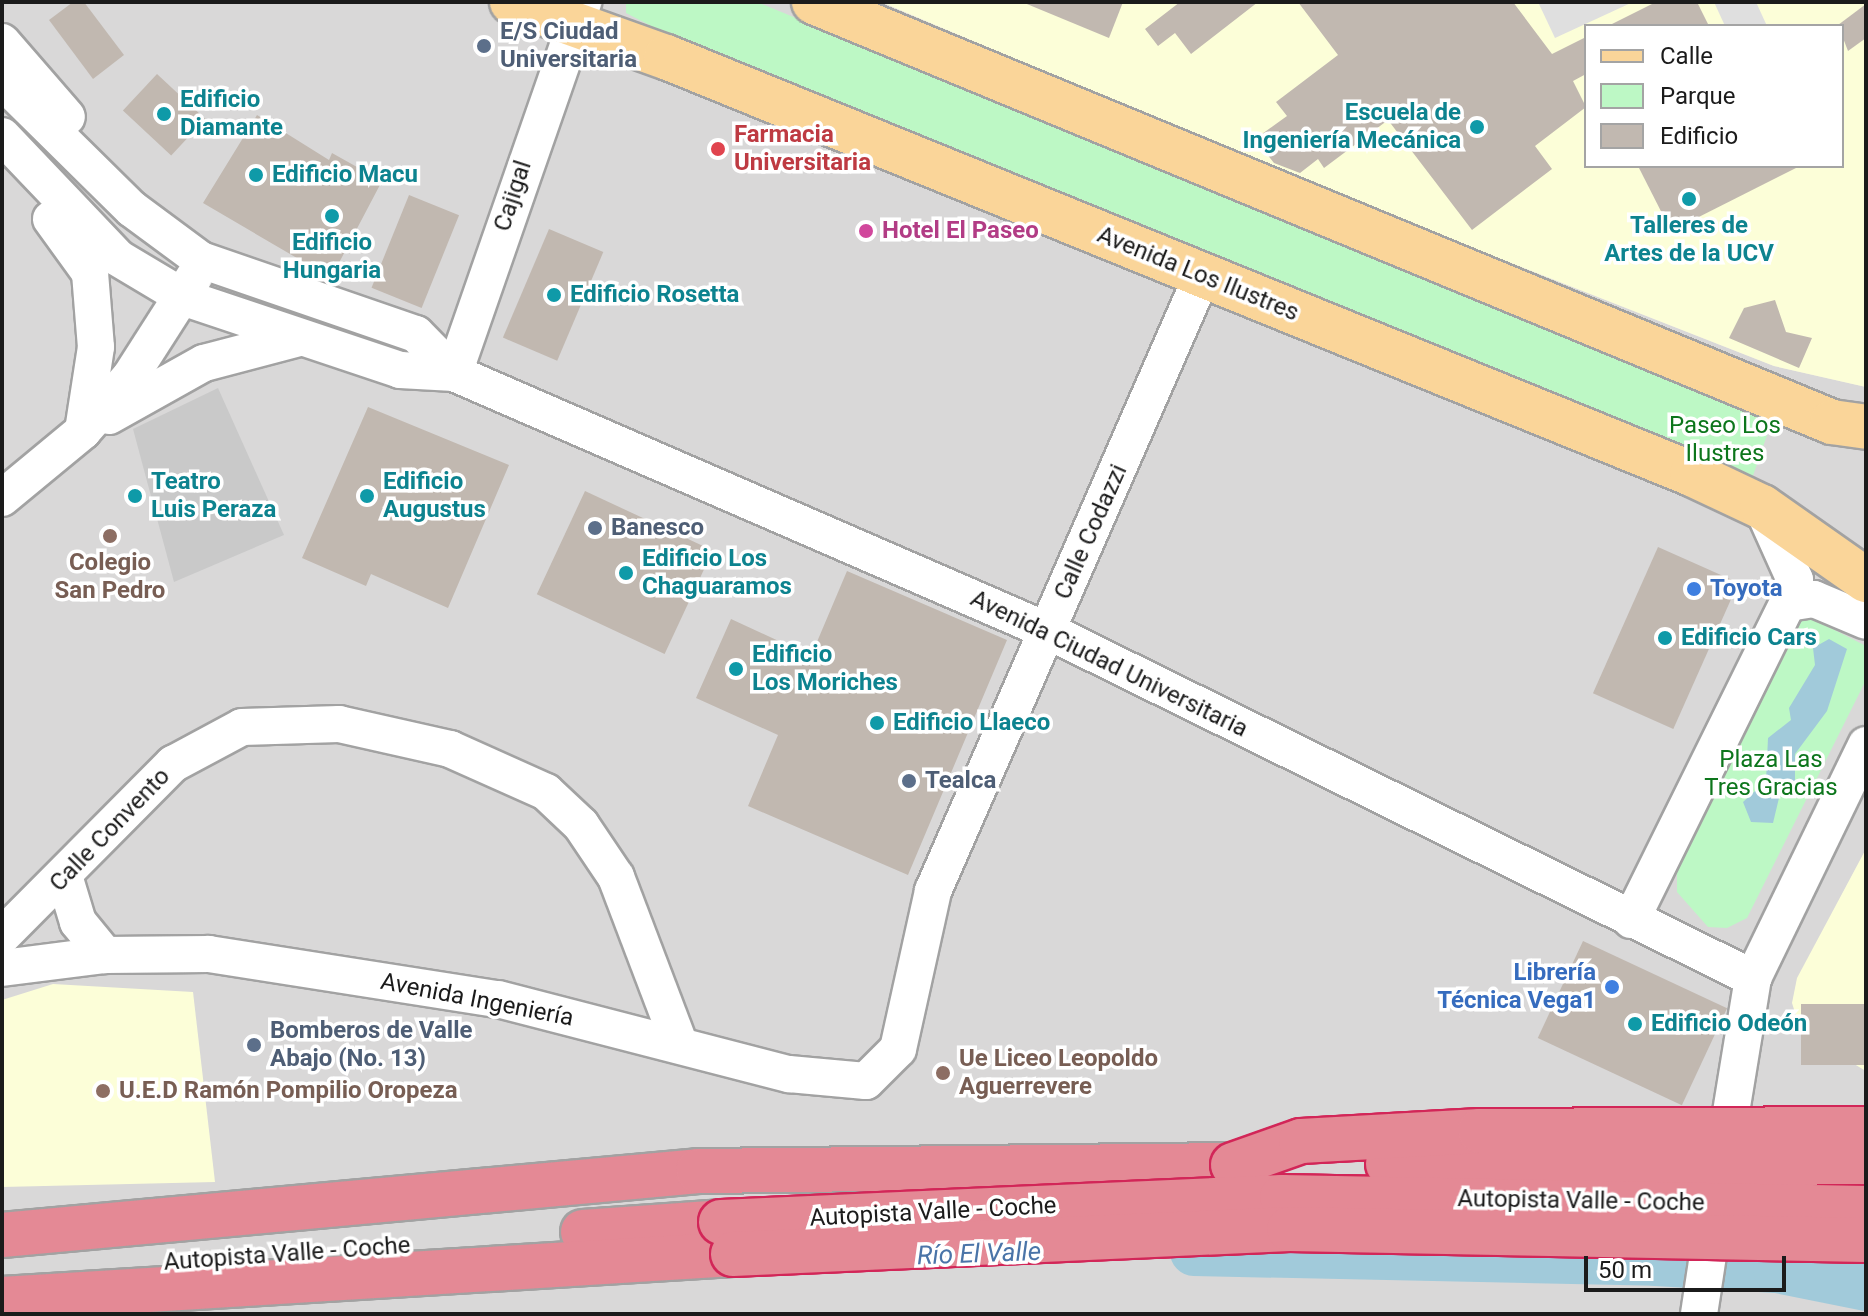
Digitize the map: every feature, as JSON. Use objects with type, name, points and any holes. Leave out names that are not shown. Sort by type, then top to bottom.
[{"type":"highway","points":[[1233,1165],[1301,1141],[1480,1131],[1866,1129]]},
{"type":"highway","name":"Autopista Valle - Coche","points":[[2,1235],[698,1171],[1866,1162]]},
{"type":"highway","name":"Autopista Valle - Coche","points":[[2,1299],[727,1238],[1282,1197],[1866,1208]]},
{"type":"highway","name":"Autopista Valle - Coche","points":[[2,1276],[727,1238],[1289,1229],[1866,1240]]},
{"type":"main road","points":[[513,2],[522,2]]},
{"type":"main road","name":"Avenida Los Ilustres","points":[[513,2],[579,12],[666,57],[1762,507],[1866,580]]},
{"type":"main road","points":[[623,2],[633,35],[666,57]]},
{"type":"main road","points":[[814,2],[1832,422],[1866,427]]},
{"type":"street","name":"Cajigal","points":[[454,373],[579,12]]},
{"type":"street","points":[[2,42],[67,115],[72,150]]},
{"type":"street","name":"Avenida Ciudad Universitaria","points":[[2,81],[132,209],[201,260],[416,334],[454,373]]},
{"type":"street","name":"Avenida Ciudad Universitaria","points":[[2,113],[113,236],[185,298]]},
{"type":"street","name":"Avenida Ciudad Universitaria","points":[[2,136],[118,258],[185,298],[400,370],[454,373],[1048,631],[1753,978]]},
{"type":"street","points":[[2,163],[79,252],[90,273],[96,347],[83,431]]},
{"type":"street","points":[[83,431],[185,298],[201,260]]},
{"type":"street","name":"Calle Codazzi","points":[[902,1015],[933,891],[1202,276]]},
{"type":"street","points":[[2,498],[83,431],[204,363],[299,338]]},
{"type":"street","points":[[1631,920],[1788,603],[1795,580],[1762,507]]},
{"type":"street","points":[[1788,603],[1814,599],[1866,621]]},
{"type":"street","name":"Calle Convento","points":[[2,936],[65,879],[141,791],[173,764],[242,727],[339,724],[450,749],[546,792],[581,825],[616,877],[679,1043]]},
{"type":"street","points":[[1699,1314],[1753,978],[1866,745]]},
{"type":"street","points":[[65,879],[78,922],[105,955]]},
{"type":"street","name":"Avenida Ingeniería","points":[[2,968],[105,955],[209,954],[498,999],[679,1043],[789,1074],[866,1081],[898,1049],[902,1015]]},
{"type":"shaded area","points":[[2,2],[881,2],[1335,194],[1774,366],[1866,387],[1866,849],[1798,978],[1801,1032],[1866,1071],[1866,1314],[2,1314]]},
{"type":"shaded area","points":[[881,2],[1866,2],[1866,387],[1774,366],[1335,194]]},
{"type":"shaded area","points":[[1538,2],[1633,2],[1584,24],[1555,38]]},
{"type":"shaded area","points":[[1714,2],[1756,2],[1766,24],[1724,24]]},
{"type":"shaded area","points":[[218,388],[284,535],[174,582],[133,429]]},
{"type":"shaded area","points":[[1866,849],[1866,1071],[1801,1032],[1792,1003],[1797,978]]},
{"type":"shaded area","name":"U.E.D Ramón Pompilio Oropeza","points":[[53,984],[193,992],[215,1182],[2,1187],[2,1000]]},
{"type":"green space","name":"Paseo Los Ilustres","points":[[626,2],[757,2],[1772,421],[1749,487],[659,30],[626,13]]},
{"type":"green space","name":"Plaza Las Tres Gracias","points":[[1803,614],[1866,646],[1866,680],[1747,918],[1727,928],[1708,927],[1677,892],[1677,868]]},
{"type":"water","points":[[1829,639],[1847,649],[1827,711],[1795,754],[1795,781],[1779,798],[1773,823],[1751,822],[1743,802],[1766,781],[1768,738],[1791,720],[1789,708],[1815,665],[1813,648]]},
{"type":"building","points":[[73,2],[84,2],[124,55],[93,79],[49,20]]},
{"type":"building","points":[[1022,2],[1123,2],[1109,38]]},
{"type":"building","points":[[1180,2],[1258,2],[1191,54],[1175,33],[1158,46],[1145,29]]},
{"type":"building","name":"Escuela de Ingeniería Mecánica","points":[[1298,2],[1513,2],[1552,54],[1584,38],[1584,75],[1573,81],[1584,109],[1535,146],[1552,169],[1472,230],[1388,120],[1324,168],[1318,159],[1300,173],[1274,163],[1255,139],[1287,116],[1276,102],[1338,55]]},
{"type":"building","points":[[1656,2],[1697,2],[1708,24],[1612,24]]},
{"type":"building","points":[[1866,4],[1866,38],[1848,51],[1844,41],[1844,24],[1839,24]]},
{"type":"building","name":"Edificio Diamante","points":[[157,74],[205,119],[171,156],[123,111]]},
{"type":"building","points":[[257,115],[329,160],[332,153],[382,181],[331,278],[203,203]]},
{"type":"building","name":"Talleres de Artes de la UCV","points":[[1639,168],[1796,168],[1671,231]]},
{"type":"building","points":[[409,195],[459,215],[422,308],[372,288]]},
{"type":"building","name":"Edificio Rosetta","points":[[549,229],[603,252],[557,361],[503,338]]},
{"type":"building","points":[[1775,300],[1786,332],[1812,338],[1799,368],[1729,338],[1744,308]]},
{"type":"building","points":[[368,407],[509,465],[448,608],[371,574],[366,586],[302,558]]},
{"type":"building","name":"Edificio Los Chaguaramos","points":[[585,491],[713,551],[665,654],[537,594]]},
{"type":"building","name":"Edificio Cars","points":[[1658,547],[1738,583],[1673,729],[1593,693]]},
{"type":"building","name":"Edificio Llaeco","points":[[847,571],[1007,640],[908,875],[748,806],[778,735],[696,698],[731,619],[811,656]]},
{"type":"building","name":"Edificio Odeón","points":[[1583,941],[1727,1008],[1682,1105],[1538,1038]]},
{"type":"building","points":[[1801,1004],[1866,1004],[1866,1065],[1801,1065]]},
{"type":"waterway","name":"Río El Valle","points":[[1194,1252],[1656,1262],[1777,1269],[1866,1287]]},
{"type":"place","name":"E/S Ciudad Universitaria","points":[[484,46]]},
{"type":"place","name":"Edificio Diamante","points":[[164,114]]},
{"type":"place","name":"Escuela de Ingeniería Mecánica","points":[[1477,127]]},
{"type":"place","name":"Farmacia Universitaria","points":[[718,149]]},
{"type":"place","name":"Edificio Macu","points":[[256,175]]},
{"type":"place","name":"Talleres de Artes de la UCV","points":[[1689,199]]},
{"type":"place","name":"Edificio Hungaria","points":[[332,216]]},
{"type":"place","name":"Hotel El Paseo","points":[[866,231]]},
{"type":"place","name":"Edificio Rosetta","points":[[554,295]]},
{"type":"place","name":"Teatro Luis Peraza","points":[[135,496]]},
{"type":"place","name":"Edificio Augustus","points":[[367,496]]},
{"type":"place","name":"Banesco","points":[[595,528]]},
{"type":"place","name":"Colegio San Pedro","points":[[110,536]]},
{"type":"place","name":"Edificio Los Chaguaramos","points":[[626,573]]},
{"type":"place","name":"Toyota","points":[[1694,589]]},
{"type":"place","name":"Edificio Cars","points":[[1665,638]]},
{"type":"place","name":"Edificio Los Moriches","points":[[736,669]]},
{"type":"place","name":"Edificio Llaeco","points":[[877,723]]},
{"type":"place","name":"Tealca","points":[[909,781]]},
{"type":"place","name":"Librería Técnica Vega1","points":[[1612,987]]},
{"type":"place","name":"Edificio Odeón","points":[[1635,1024]]},
{"type":"place","name":"Bomberos de Valle Abajo (No. 13)","points":[[254,1045]]},
{"type":"place","name":"Ue Liceo Leopoldo Aguerrevere","points":[[943,1073]]},
{"type":"place","name":"U.E.D Ramón Pompilio Oropeza","points":[[103,1091]]}]
